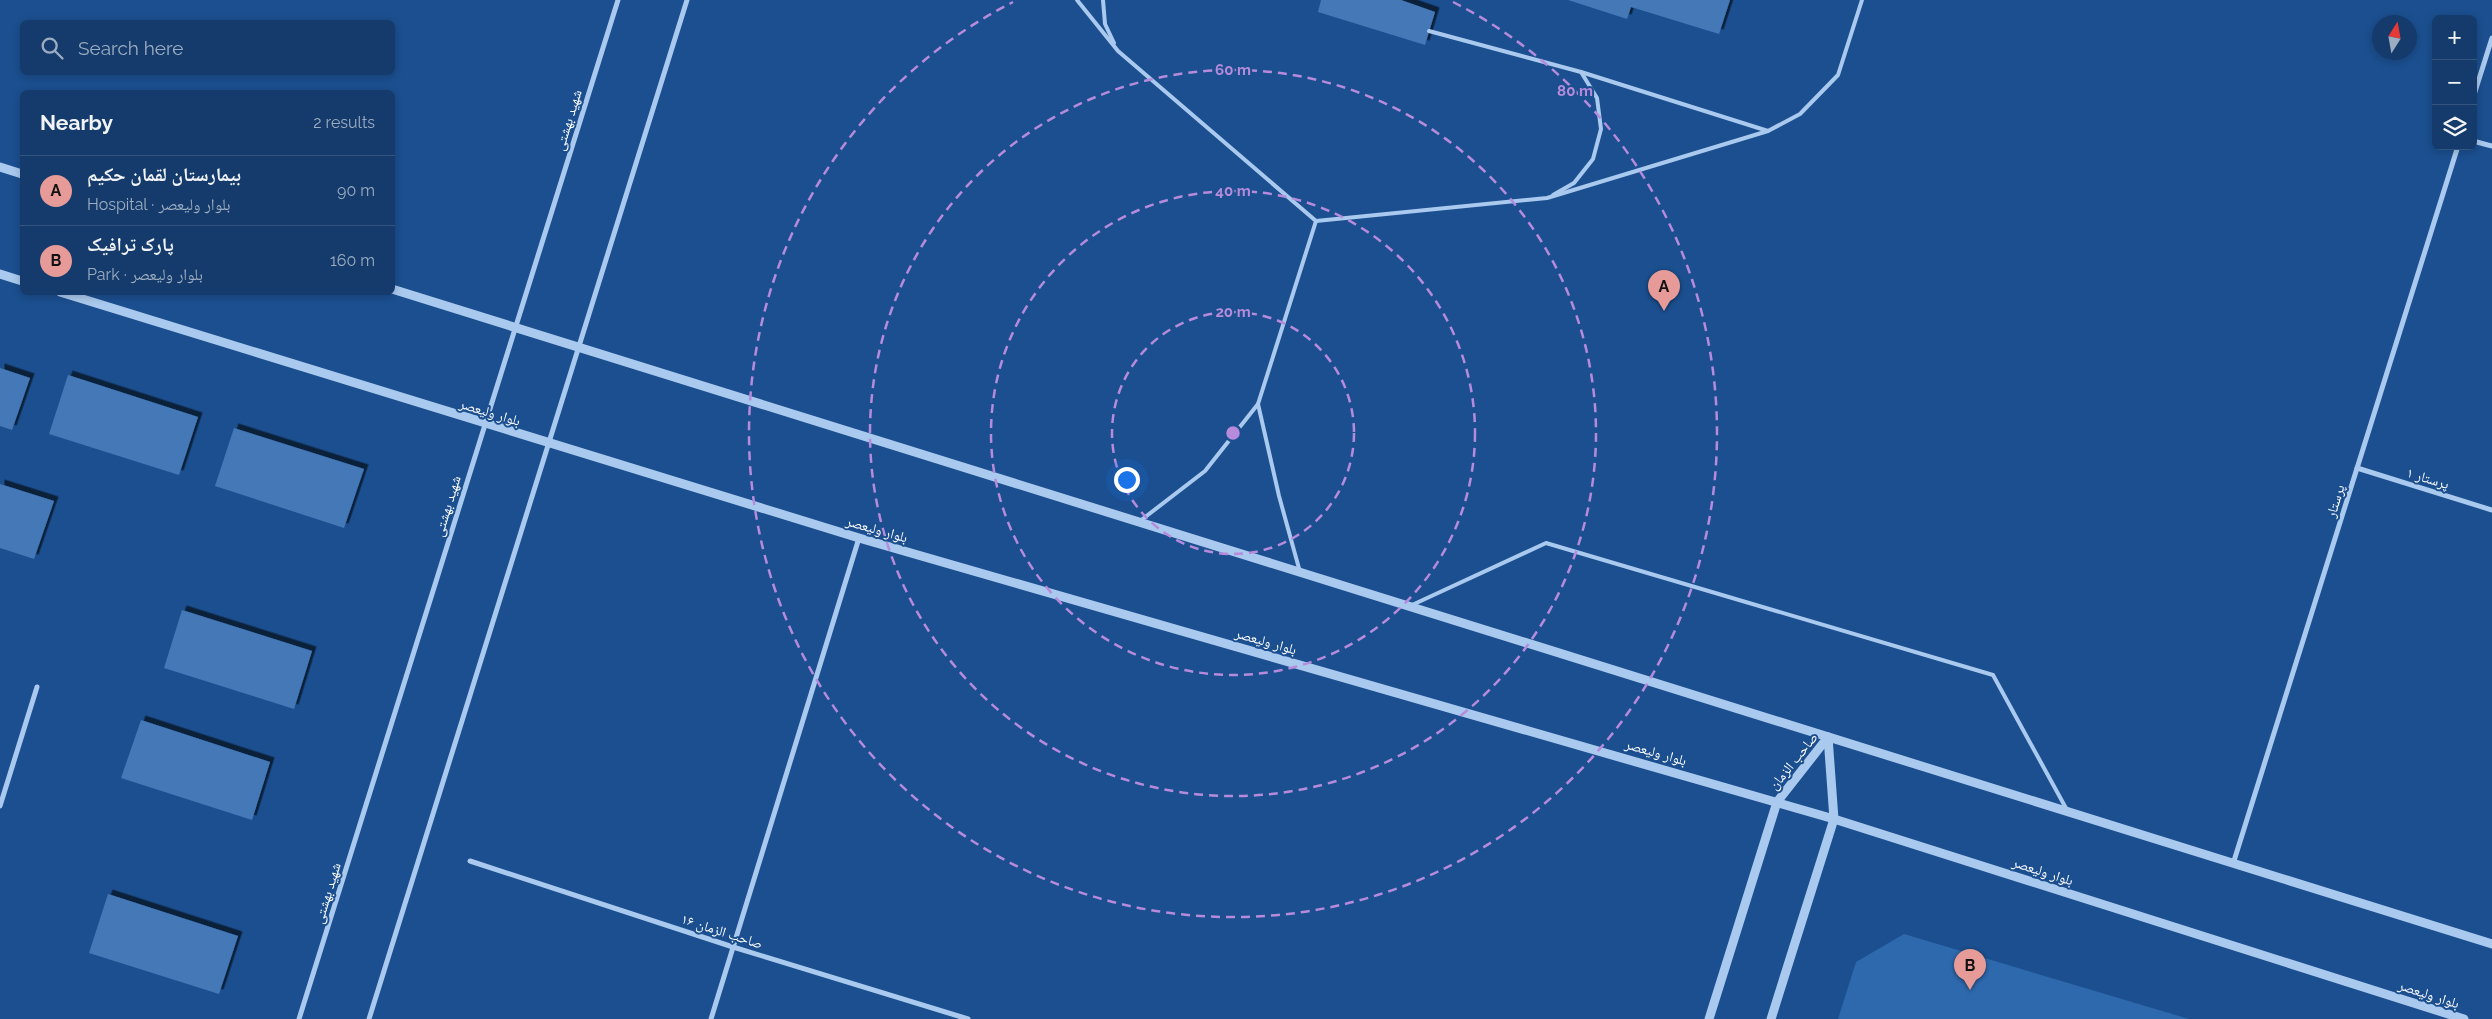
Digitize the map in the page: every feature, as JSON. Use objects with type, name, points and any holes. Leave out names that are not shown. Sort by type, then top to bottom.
[{"type":"street","name":"شهید بهشتی","points":[[299,1019],[618,0]]},
{"type":"street","points":[[370,1019],[686,0]]},
{"type":"street","points":[[2477,85],[2492,38]]},
{"type":"street","points":[[2477,142],[2492,146]]},
{"type":"street","name":"پرستار","points":[[2233,864],[2457,150]]},
{"type":"street","points":[[0,167],[20,173]]},
{"type":"street","points":[[0,274],[20,280]]},
{"type":"street","points":[[395,290],[2492,944]]},
{"type":"street","name":"بلوار ولیعصر","points":[[70,295],[485,425],[859,538],[1834,819],[2464,1019]]},
{"type":"street","name":"پرستار ۱","points":[[2357,468],[2492,510]]},
{"type":"street","points":[[711,1019],[859,538]]},
{"type":"street","points":[[0,806],[37,687]]},
{"type":"street","name":"صاحب الزمان","points":[[1709,1019],[1777,802],[1828,737]]},
{"type":"street","name":"صاحب الزمان","points":[[1771,1019],[1834,819],[1828,737]]},
{"type":"street","name":"صاحب الزمان ۱۶","points":[[470,861],[968,1019]]},
{"type":"lane","points":[[1077,0],[1118,51],[1316,220],[1547,198],[1768,131],[1800,114],[1838,74],[1862,0]]},
{"type":"lane","points":[[1103,0],[1105,24],[1118,51]]},
{"type":"lane","points":[[1429,31],[1581,72],[1768,131]]},
{"type":"lane","points":[[1547,198],[1574,183],[1593,159],[1601,129],[1597,98],[1581,72]]},
{"type":"lane","points":[[1139,522],[1205,471],[1258,404],[1316,220]]},
{"type":"lane","points":[[1258,404],[1279,496],[1300,572]]},
{"type":"lane","points":[[1409,606],[1546,543],[1994,676],[2068,812]]},
{"type":"shaded area","points":[[1904,934],[2189,1019],[1838,1019],[1856,962]]},
{"type":"building","points":[[1321,0],[1401,0],[1435,12],[1425,45],[1318,12]]},
{"type":"building","points":[[1568,0],[1730,0],[1719,34],[1631,7],[1627,19]]},
{"type":"building","points":[[0,368],[30,378],[12,430],[0,426]]},
{"type":"building","points":[[68,375],[198,417],[179,475],[49,434]]},
{"type":"building","points":[[234,428],[364,469],[344,528],[215,486]]},
{"type":"building","points":[[0,484],[54,501],[34,559],[0,548]]},
{"type":"building","points":[[182,610],[312,651],[294,709],[164,668]]},
{"type":"building","points":[[141,720],[270,762],[252,820],[121,778]]},
{"type":"building","points":[[108,894],[238,936],[219,994],[89,953]]},
{"type":"place","name":"بیمارستان لقمان حکیم","points":[[1664,311]]},
{"type":"place","name":"پارک ترافیک","points":[[1970,990]]}]
